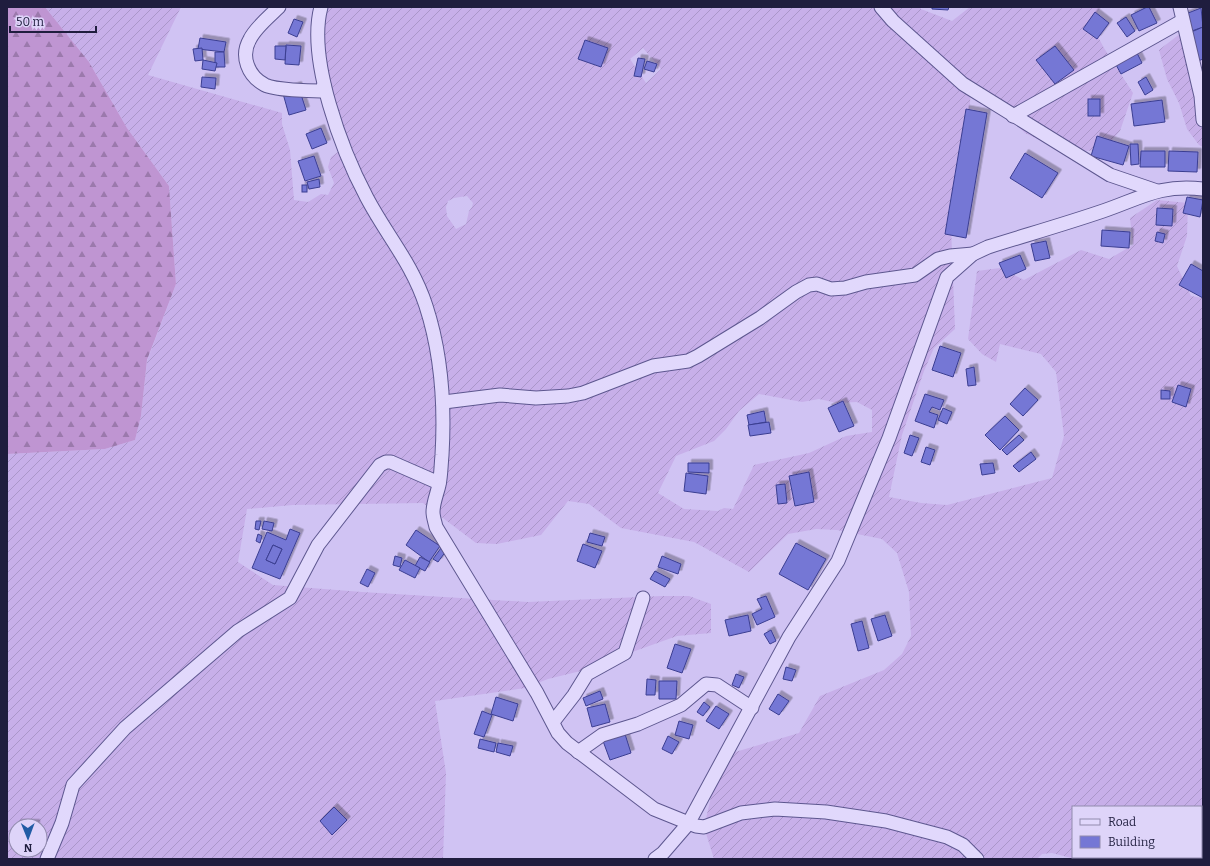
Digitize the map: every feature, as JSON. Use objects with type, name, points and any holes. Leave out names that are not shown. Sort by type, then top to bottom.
[{"type":"street","points":[[279,7],[250,37],[245,49],[245,59],[249,71],[266,86],[307,91],[321,91],[324,85]]},
{"type":"street","points":[[321,7],[316,34],[324,85],[331,111],[367,199],[411,268],[426,305],[438,346],[444,402],[439,483],[433,512],[436,527],[563,738],[578,752],[654,809],[688,824],[704,827],[741,813],[775,809],[826,812],[886,822],[947,837],[963,845],[978,859]]},
{"type":"street","points":[[881,7],[893,21],[963,84],[1110,175],[1157,191]]},
{"type":"street","points":[[1180,7],[1182,21],[1202,94],[1203,120]]},
{"type":"street","points":[[1013,116],[1182,21]]},
{"type":"street","points":[[947,277],[973,254],[988,247],[1104,211],[1157,191],[1177,187],[1203,189]]},
{"type":"street","points":[[444,402],[500,395],[536,398],[568,396],[583,393],[653,366],[688,361],[760,318],[796,292],[809,286],[817,284],[831,288],[845,288],[866,282],[915,275],[938,259],[950,256],[973,254]]},
{"type":"street","points":[[655,859],[663,853],[688,824],[789,638],[838,561],[889,438],[947,277],[950,256]]},
{"type":"street","points":[[47,859],[62,824],[73,785],[125,728],[238,632],[290,598],[318,546],[380,465],[386,462],[392,462],[439,483]]},
{"type":"street","points":[[553,722],[574,695],[587,674],[625,653],[643,598]]},
{"type":"street","points":[[578,752],[602,736],[638,724],[681,705],[706,684],[717,685],[752,708]]},
{"type":"shaded area","points":[[45,7],[181,7],[148,75],[282,113],[282,124],[290,150],[294,200],[308,202],[321,194],[328,195],[334,183],[328,167],[331,157],[339,151],[333,128],[324,114],[326,93],[314,7],[921,7],[921,9],[952,21],[970,7],[1101,7],[1090,22],[1104,48],[1133,93],[1120,131],[1103,150],[1065,152],[1025,133],[971,81],[969,127],[950,201],[955,329],[934,348],[924,371],[902,435],[889,497],[921,503],[947,505],[1052,478],[1064,436],[1056,372],[1041,354],[1000,344],[996,362],[982,354],[968,339],[977,271],[1000,268],[1024,280],[1081,250],[1109,259],[1133,245],[1130,218],[1157,200],[1188,203],[1187,236],[1177,266],[1191,296],[1203,298],[1203,859],[1075,859],[1052,853],[1042,854],[1037,859],[714,859],[704,827],[714,784],[725,755],[799,733],[820,696],[884,670],[902,654],[911,636],[909,592],[897,553],[882,539],[837,530],[816,529],[788,534],[749,572],[694,542],[621,528],[589,504],[568,501],[541,535],[497,544],[476,543],[423,503],[293,505],[247,509],[238,562],[273,585],[528,602],[689,596],[711,604],[711,633],[677,636],[621,656],[601,666],[548,679],[525,688],[435,701],[446,773],[443,859],[7,859],[7,454],[105,449],[135,440],[141,416],[147,361],[176,284],[169,186],[127,128],[89,62]],"holes":[[[643,48],[661,69],[646,83],[630,59]],[[467,196],[473,203],[469,211],[466,224],[456,229],[447,216],[446,207],[448,201],[454,198]],[[759,394],[802,402],[819,399],[837,403],[857,402],[872,410],[872,432],[846,436],[809,453],[754,465],[733,509],[724,508],[718,511],[684,509],[658,493],[676,456],[714,441],[726,429],[739,411]]]},
{"type":"shaded area","points":[[1181,33],[1201,72],[1203,68],[1203,147],[1199,145],[1187,129],[1179,103],[1167,79],[1159,50]]},
{"type":"green space","points":[[7,7],[45,7],[89,62],[127,128],[169,186],[176,284],[147,360],[141,416],[135,440],[105,449],[7,454]]},
{"type":"building","points":[[932,7],[949,7],[948,10],[932,9]]},
{"type":"building","points":[[1149,7],[1157,23],[1139,31],[1131,15]]},
{"type":"building","points":[[1201,8],[1203,27],[1189,32],[1183,15]]},
{"type":"building","points":[[1095,12],[1109,23],[1097,39],[1083,29]]},
{"type":"building","points":[[1126,17],[1135,31],[1127,37],[1117,23]]},
{"type":"building","points":[[294,19],[303,22],[297,37],[288,33]]},
{"type":"building","points":[[1203,27],[1203,59],[1196,62],[1189,33]]},
{"type":"building","points":[[200,38],[226,42],[224,52],[198,49]]},
{"type":"building","points":[[585,40],[608,48],[601,67],[578,59]]},
{"type":"building","points":[[286,45],[301,46],[299,65],[285,64]]},
{"type":"building","points":[[275,46],[286,46],[285,60],[275,59]]},
{"type":"building","points":[[1055,46],[1074,70],[1055,84],[1036,60]]},
{"type":"building","points":[[202,48],[203,60],[195,61],[193,49]]},
{"type":"building","points":[[1136,51],[1142,63],[1121,74],[1115,63]]},
{"type":"building","points":[[215,52],[224,52],[225,67],[215,67]]},
{"type":"building","points":[[638,58],[645,59],[641,77],[634,76]]},
{"type":"building","points":[[203,60],[217,63],[215,71],[202,69]]},
{"type":"building","points":[[647,61],[657,64],[654,72],[644,69]]},
{"type":"building","points":[[202,77],[216,78],[215,89],[201,87]]},
{"type":"building","points":[[1146,77],[1153,90],[1145,95],[1138,82]]},
{"type":"building","points":[[298,85],[306,110],[289,115],[282,90]]},
{"type":"building","points":[[1088,99],[1100,99],[1100,116],[1088,116]]},
{"type":"building","points":[[1162,100],[1165,122],[1134,126],[1131,104]]},
{"type":"building","points":[[966,109],[987,113],[966,238],[945,234]]},
{"type":"building","points":[[321,128],[327,143],[312,149],[306,134]]},
{"type":"building","points":[[1097,136],[1129,146],[1123,165],[1091,156]]},
{"type":"building","points":[[1130,144],[1138,144],[1139,164],[1131,165]]},
{"type":"building","points":[[1141,151],[1165,151],[1165,167],[1140,167]]},
{"type":"building","points":[[1169,151],[1198,152],[1197,172],[1168,171]]},
{"type":"building","points":[[1025,153],[1058,173],[1042,198],[1010,178]]},
{"type":"building","points":[[314,156],[321,176],[305,181],[298,161]]},
{"type":"building","points":[[319,179],[320,187],[309,189],[307,182]]},
{"type":"building","points":[[302,185],[307,185],[307,192],[302,192]]},
{"type":"building","points":[[1187,197],[1203,200],[1200,217],[1183,213]]},
{"type":"building","points":[[1157,208],[1173,209],[1172,226],[1156,225]]},
{"type":"building","points":[[1102,230],[1130,232],[1129,248],[1101,246]]},
{"type":"building","points":[[1157,232],[1165,234],[1163,243],[1155,241]]},
{"type":"building","points":[[1046,241],[1050,258],[1035,261],[1031,244]]},
{"type":"building","points":[[1020,255],[1026,269],[1006,278],[999,263]]},
{"type":"building","points":[[1191,264],[1203,271],[1203,298],[1179,285]]},
{"type":"building","points":[[940,346],[961,353],[953,377],[932,370]]},
{"type":"building","points":[[974,367],[976,385],[968,386],[966,369]]},
{"type":"building","points":[[1178,385],[1191,389],[1186,407],[1172,402]]},
{"type":"building","points":[[1025,388],[1038,400],[1023,416],[1010,404]]},
{"type":"building","points":[[1161,390],[1170,391],[1170,399],[1161,399]]},
{"type":"building","points":[[925,394],[944,400],[940,410],[932,407],[929,412],[938,415],[934,428],[915,421]]},
{"type":"building","points":[[843,401],[854,426],[839,432],[828,408]]},
{"type":"building","points":[[943,408],[952,412],[947,424],[938,420]]},
{"type":"building","points":[[764,411],[766,422],[749,425],[747,415]]},
{"type":"building","points":[[1005,416],[1019,430],[1000,450],[985,435]]},
{"type":"building","points":[[769,422],[771,433],[750,436],[748,425]]},
{"type":"building","points":[[910,435],[919,438],[912,456],[904,453]]},
{"type":"building","points":[[1019,435],[1024,440],[1007,455],[1002,450]]},
{"type":"building","points":[[926,447],[935,450],[930,465],[921,462]]},
{"type":"building","points":[[1031,452],[1036,459],[1019,472],[1013,466]]},
{"type":"building","points":[[688,463],[709,463],[709,473],[688,472]]},
{"type":"building","points":[[993,463],[995,473],[982,475],[980,464]]},
{"type":"building","points":[[809,472],[814,502],[795,506],[789,476]]},
{"type":"building","points":[[686,473],[708,476],[706,494],[684,491]]},
{"type":"building","points":[[785,484],[787,503],[778,504],[776,485]]},
{"type":"building","points":[[256,521],[261,521],[259,530],[255,529]]},
{"type":"building","points":[[264,521],[274,523],[272,531],[262,529]]},
{"type":"building","points":[[290,529],[300,533],[280,579],[252,568],[267,532],[286,540]],"holes":[[[273,545],[282,549],[275,564],[266,560]]]},
{"type":"building","points":[[416,530],[440,546],[429,562],[406,545]]},
{"type":"building","points":[[590,533],[605,537],[602,546],[587,542]]},
{"type":"building","points":[[258,534],[262,536],[260,543],[256,541]]},
{"type":"building","points":[[796,543],[826,559],[808,590],[779,574]]},
{"type":"building","points":[[583,544],[602,551],[595,568],[577,561]]},
{"type":"building","points":[[273,545],[282,549],[275,564],[266,560]]},
{"type":"building","points":[[441,548],[446,551],[438,562],[433,559]]},
{"type":"building","points":[[395,556],[402,558],[400,567],[393,565]]},
{"type":"building","points":[[662,556],[681,564],[678,574],[658,567]]},
{"type":"building","points":[[420,557],[430,562],[425,571],[415,566]]},
{"type":"building","points":[[405,560],[420,568],[415,578],[399,570]]},
{"type":"building","points":[[367,569],[375,573],[368,587],[360,583]]},
{"type":"building","points":[[655,571],[670,579],[665,587],[650,579]]},
{"type":"building","points":[[766,596],[775,617],[757,625],[752,614],[762,609],[757,599]]},
{"type":"building","points":[[748,615],[751,631],[729,636],[725,620]]},
{"type":"building","points":[[885,615],[892,636],[878,641],[871,619]]},
{"type":"building","points":[[862,621],[869,648],[858,651],[851,624]]},
{"type":"building","points":[[771,630],[776,641],[770,644],[764,634]]},
{"type":"building","points":[[675,644],[691,649],[682,673],[667,668]]},
{"type":"building","points":[[786,667],[796,670],[792,681],[783,679]]},
{"type":"building","points":[[736,674],[744,677],[739,688],[732,685]]},
{"type":"building","points":[[647,679],[656,680],[655,695],[646,695]]},
{"type":"building","points":[[659,681],[677,681],[676,699],[659,699]]},
{"type":"building","points":[[600,691],[603,699],[586,706],[583,698]]},
{"type":"building","points":[[778,694],[789,701],[779,715],[769,709]]},
{"type":"building","points":[[496,697],[518,704],[513,721],[491,714]]},
{"type":"building","points":[[704,702],[710,707],[703,716],[697,712]]},
{"type":"building","points":[[605,704],[610,722],[592,727],[587,708]]},
{"type":"building","points":[[716,706],[729,714],[719,729],[706,721]]},
{"type":"building","points":[[482,711],[492,715],[484,737],[474,734]]},
{"type":"building","points":[[679,721],[693,725],[689,739],[675,735]]},
{"type":"building","points":[[625,734],[631,753],[610,760],[603,741]]},
{"type":"building","points":[[668,736],[679,742],[672,754],[662,749]]},
{"type":"building","points":[[480,739],[496,743],[494,752],[478,748]]},
{"type":"building","points":[[498,743],[513,746],[510,756],[496,752]]},
{"type":"building","points":[[334,807],[347,820],[332,835],[320,821]]}]
